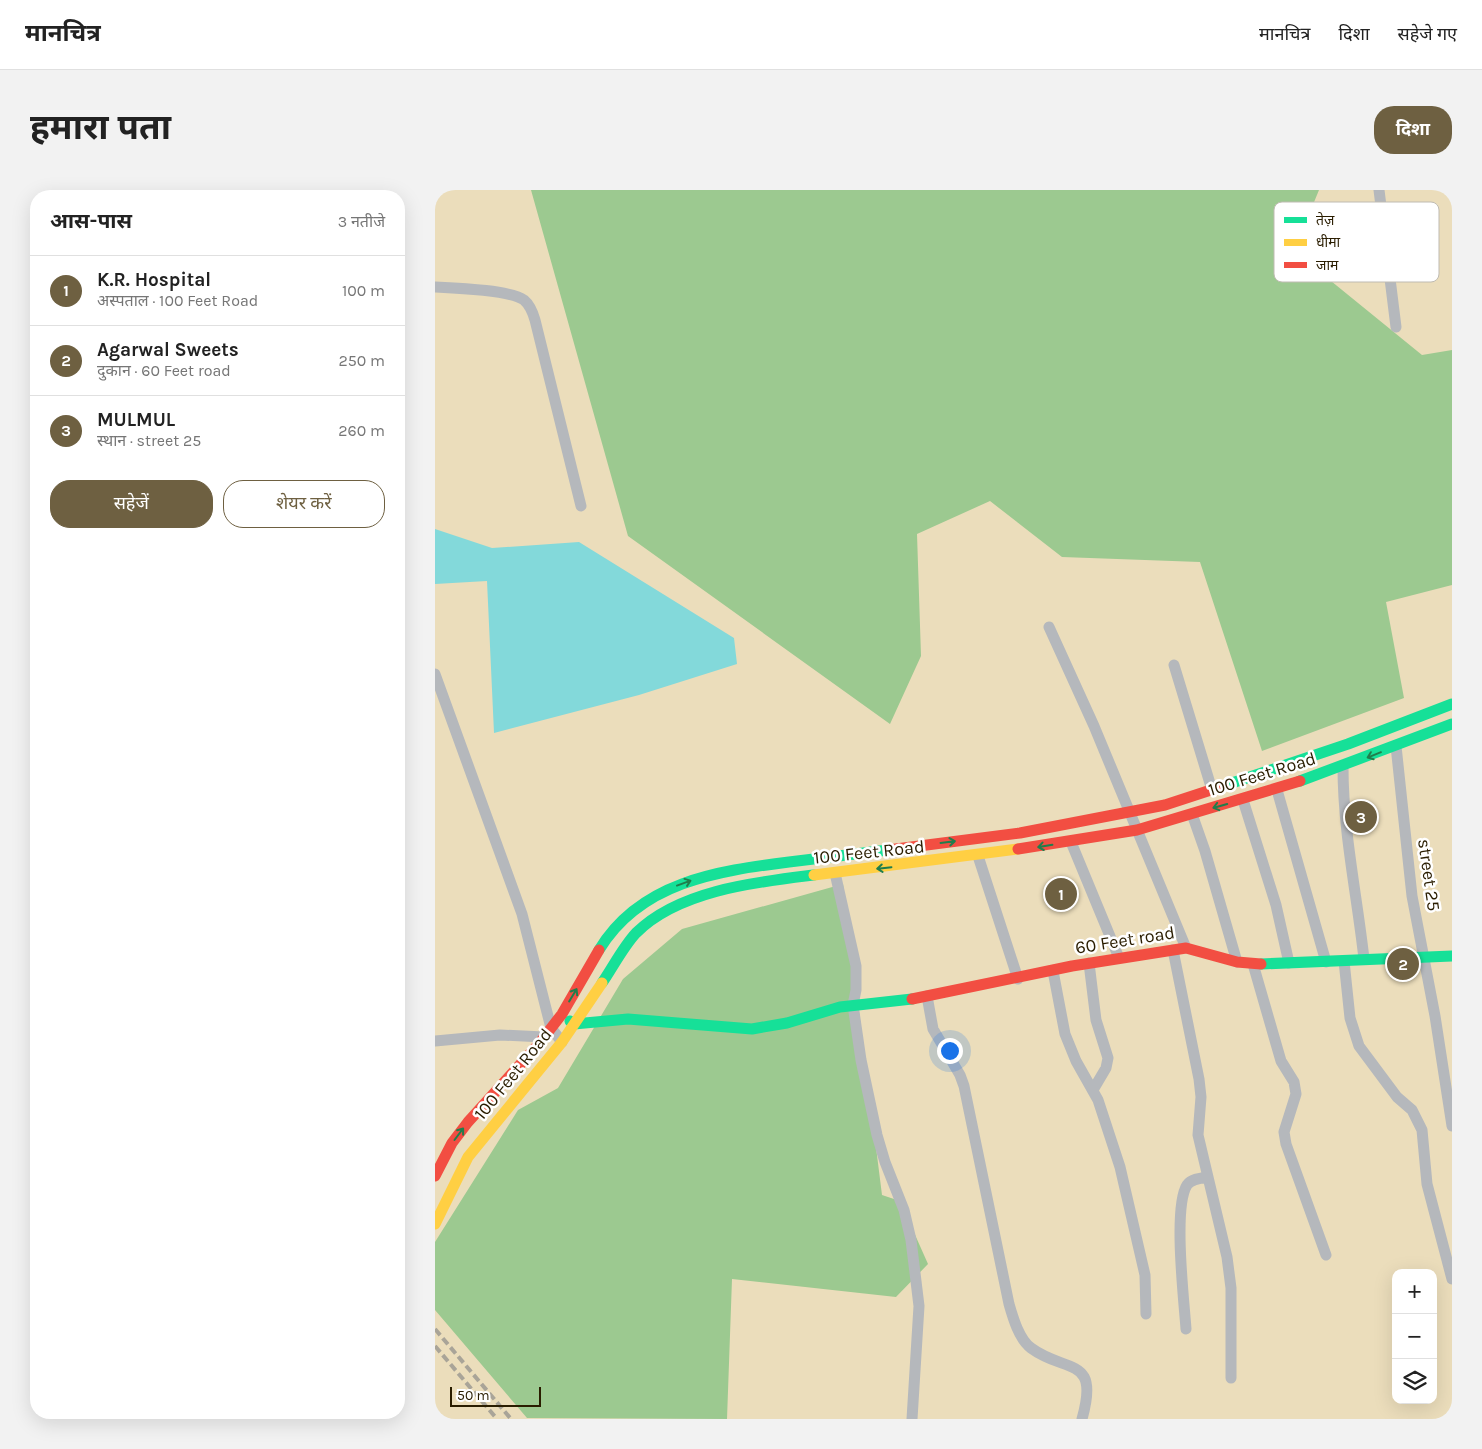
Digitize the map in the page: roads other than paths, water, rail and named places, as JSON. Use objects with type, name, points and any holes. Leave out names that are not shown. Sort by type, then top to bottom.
[{"type":"street","points":[[1390,282],[1396,327]]},
{"type":"street","points":[[435,286],[486,291],[519,297],[529,305],[535,320],[581,506]]},
{"type":"street","points":[[1049,627],[1130,812],[1186,948]]},
{"type":"street","points":[[1174,665],[1212,790]]},
{"type":"street","points":[[435,674],[523,914],[548,1033]]},
{"type":"street","name":"100 Feet Road","points":[[435,1176],[452,1143],[468,1122],[548,1033],[562,1014],[603,944],[623,919],[644,902],[680,884],[725,870],[1020,833],[1165,805],[1348,744],[1452,704]]},
{"type":"street","name":"100 Feet Road","points":[[435,1224],[468,1157],[562,1042],[635,934],[679,904],[722,890],[835,873],[978,856],[1137,830],[1277,790],[1343,767],[1452,724]]},
{"type":"street","name":"street 25","points":[[1396,746],[1412,896],[1452,1126]]},
{"type":"street","points":[[1343,767],[1345,836],[1357,896],[1364,959]]},
{"type":"street","points":[[1277,790],[1326,962]]},
{"type":"street","points":[[1243,800],[1276,905],[1289,963]]},
{"type":"street","points":[[1192,814],[1237,962]]},
{"type":"street","points":[[1071,842],[1119,958]]},
{"type":"street","points":[[978,856],[1018,979]]},
{"type":"street","points":[[835,873],[856,966],[856,990],[853,1005],[861,1060],[877,1135],[885,1162],[904,1210],[913,1250],[919,1306],[912,1419]]},
{"type":"street","name":"60 Feet road","points":[[574,1024],[610,1019],[628,1019],[752,1029],[787,1024],[853,1005],[927,996],[1018,979],[1089,963],[1186,948],[1237,962],[1253,964],[1364,959],[1424,959],[1452,956]]},
{"type":"street","points":[[1173,950],[1196,1059],[1201,1097],[1198,1135],[1227,1257],[1231,1288],[1231,1378]]},
{"type":"street","points":[[1343,961],[1350,1018],[1359,1046],[1397,1097],[1412,1110],[1422,1130],[1427,1184],[1452,1279]]},
{"type":"street","points":[[1089,963],[1096,1020],[1108,1058],[1106,1068],[1093,1090]]},
{"type":"street","points":[[1253,964],[1281,1061],[1294,1082],[1296,1094],[1285,1132],[1286,1144],[1326,1255]]},
{"type":"street","points":[[1053,971],[1068,1042],[1106,1119],[1134,1220],[1145,1275],[1146,1314]]},
{"type":"street","points":[[927,996],[933,1029],[960,1075],[964,1086],[1009,1304],[1016,1325],[1030,1347],[1081,1371],[1086,1381],[1088,1395],[1082,1419]]},
{"type":"street","points":[[562,1014],[574,1024]]},
{"type":"street","points":[[435,1041],[548,1033],[562,1042]]},
{"type":"street","points":[[1186,1329],[1180,1239],[1182,1201],[1186,1186],[1190,1181],[1208,1177]]},
{"type":"water","points":[[435,529],[492,548],[579,542],[734,638],[737,664],[639,695],[494,733],[487,581],[435,584]]},
{"type":"railway","points":[[435,1329],[511,1419]]},
{"type":"railway","points":[[435,1346],[497,1419]]},
{"type":"place","name":"MULMUL","points":[[1361,817]]},
{"type":"place","name":"K.R. Hospital","points":[[1061,894]]},
{"type":"place","name":"Agarwal Sweets","points":[[1403,964]]}]
